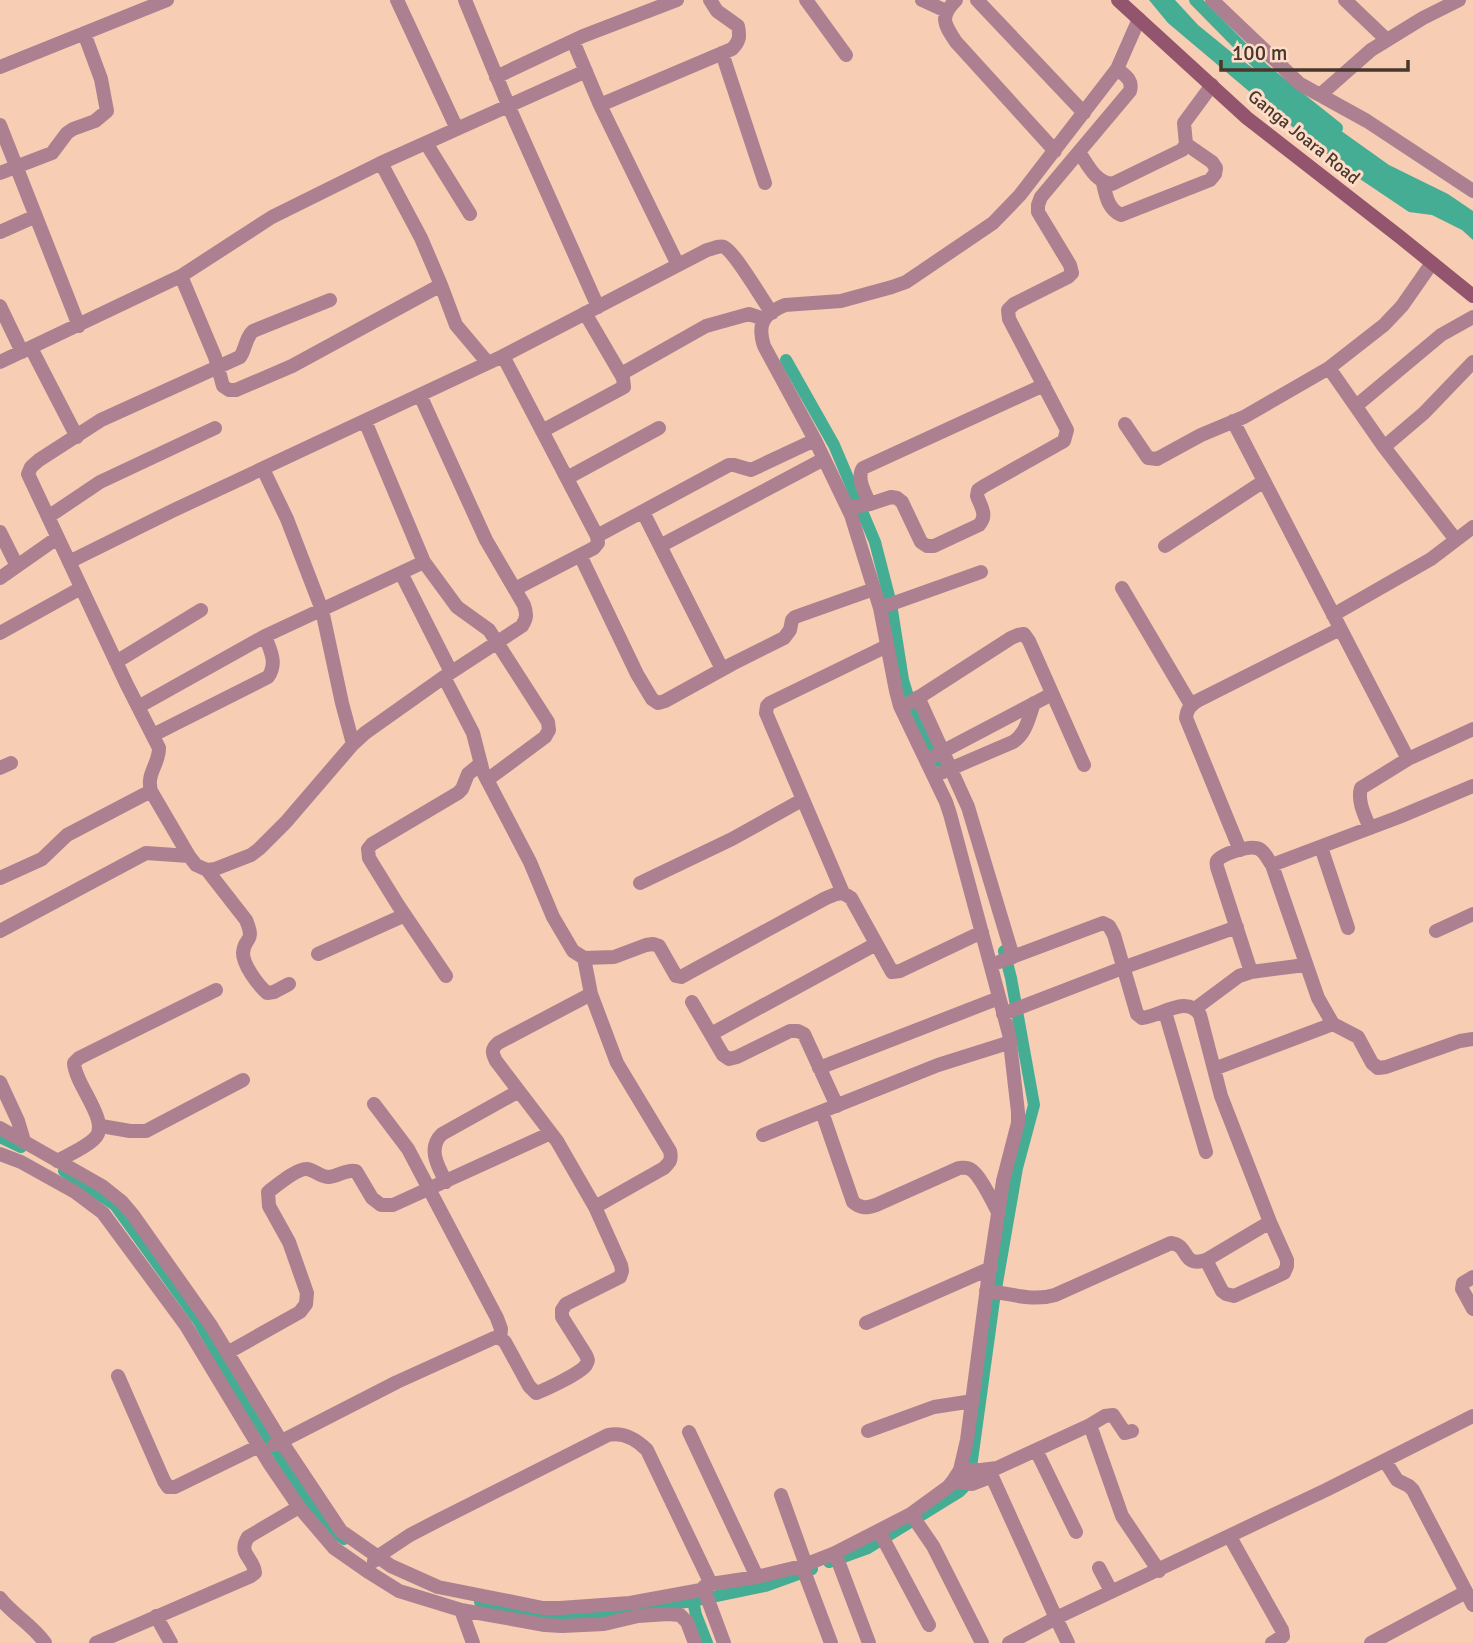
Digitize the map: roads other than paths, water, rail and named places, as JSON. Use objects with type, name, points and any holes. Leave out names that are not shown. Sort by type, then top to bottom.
[{"type":"main road","name":"Ganga Joara Road","points":[[1118,0],[1247,118],[1473,296]]},
{"type":"street","points":[[0,68],[167,0]]},
{"type":"street","points":[[397,0],[457,129]]},
{"type":"street","points":[[465,0],[591,310],[625,383],[620,391],[542,431]]},
{"type":"street","points":[[496,77],[573,41],[677,0]]},
{"type":"street","points":[[600,105],[732,49],[740,35],[738,26],[717,11],[710,0]]},
{"type":"street","points":[[807,0],[846,55]]},
{"type":"street","points":[[922,0],[946,11]]},
{"type":"street","points":[[956,0],[946,11],[944,19],[947,29],[1055,151]]},
{"type":"street","points":[[977,0],[1084,113]]},
{"type":"street","points":[[1212,0],[1300,84],[1367,121],[1473,191]]},
{"type":"street","points":[[1345,0],[1387,40]]},
{"type":"street","points":[[1320,95],[1371,50],[1433,5],[1459,0]]},
{"type":"street","points":[[935,755],[900,706],[880,608],[848,508],[764,346],[761,327],[768,316],[785,305],[841,301],[892,287],[915,277],[993,223],[1020,195],[1117,69],[1139,19]]},
{"type":"street","points":[[0,173],[52,153],[67,133],[95,121],[107,111],[101,79],[85,33]]},
{"type":"street","points":[[573,41],[600,105],[678,265]]},
{"type":"street","points":[[722,53],[765,183]]},
{"type":"street","points":[[848,508],[891,497],[897,498],[902,502],[921,542],[934,546],[979,525],[983,520],[985,513],[977,496],[978,490],[1064,441],[1067,430],[1009,319],[1008,310],[1014,304],[1072,273],[1070,265],[1038,212],[1038,205],[1041,197],[1130,91],[1132,85],[1129,78],[1117,69]]},
{"type":"street","points":[[0,362],[181,276],[272,216],[381,163],[586,71]]},
{"type":"street","points":[[1079,152],[1097,178],[1103,183],[1112,184],[1182,150],[1186,145],[1184,123],[1212,85]]},
{"type":"street","points":[[0,125],[79,326]]},
{"type":"street","points":[[426,143],[470,214]]},
{"type":"street","points":[[1103,183],[1108,202],[1114,212],[1121,215],[1210,180],[1216,168],[1212,162],[1186,145]]},
{"type":"street","points":[[381,163],[421,238],[456,325],[488,363]]},
{"type":"street","points":[[0,232],[36,216]]},
{"type":"street","points":[[69,562],[503,356],[707,250],[724,247],[733,256],[768,316]]},
{"type":"street","points":[[1125,424],[1148,458],[1157,459],[1201,435],[1244,417],[1329,368],[1384,325],[1402,306],[1432,263]]},
{"type":"street","points":[[181,276],[223,386],[229,390],[236,390],[292,366],[441,285]]},
{"type":"street","points":[[289,984],[267,993],[258,985],[243,957],[243,948],[250,937],[246,920],[207,870],[196,865],[189,856],[151,791],[148,782],[159,757],[159,748],[28,474],[39,460],[109,416],[240,357],[245,351],[248,336],[253,331],[330,300]]},
{"type":"street","points":[[0,306],[77,437]]},
{"type":"street","points":[[621,374],[706,326],[749,314],[768,316]]},
{"type":"street","points":[[1356,406],[1441,335],[1473,317]]},
{"type":"street","points":[[503,356],[597,536],[598,543],[594,548],[515,589]]},
{"type":"street","points":[[1384,447],[1424,413],[1473,362]]},
{"type":"street","points":[[1329,368],[1384,447],[1456,540]]},
{"type":"street","points":[[870,504],[860,479],[863,468],[1044,385]]},
{"type":"street","points":[[207,870],[251,855],[259,849],[365,733],[522,626],[526,619],[524,605],[486,540],[420,395]]},
{"type":"street","points":[[365,421],[424,562],[457,607],[489,630],[498,641],[548,722],[549,730],[545,737],[487,780]]},
{"type":"street","points":[[1233,421],[1408,759]]},
{"type":"street","points":[[48,517],[100,482],[215,428]]},
{"type":"street","points":[[567,478],[659,428]]},
{"type":"street","points":[[597,536],[729,466],[751,470],[814,440]]},
{"type":"street","points":[[660,545],[824,458]]},
{"type":"street","points":[[263,469],[287,519],[322,610],[353,744]]},
{"type":"street","points":[[1165,546],[1264,481]]},
{"type":"street","points":[[643,512],[722,669]]},
{"type":"street","points":[[1334,615],[1431,559],[1473,527]]},
{"type":"street","points":[[0,532],[17,566]]},
{"type":"street","points":[[0,578],[57,538]]},
{"type":"street","points":[[580,555],[637,674],[652,699],[658,703],[783,638],[790,630],[795,617],[874,589]]},
{"type":"street","points":[[138,707],[265,636],[424,562]]},
{"type":"street","points":[[880,608],[981,572]]},
{"type":"street","points":[[401,573],[473,733],[480,764],[487,780],[530,862],[553,917],[573,951],[584,958],[614,957],[653,944],[659,946],[676,975],[681,977],[826,898],[843,893]]},
{"type":"street","points":[[0,633],[81,589]]},
{"type":"street","points":[[1122,589],[1191,705]]},
{"type":"street","points":[[116,662],[201,610]]},
{"type":"street","points":[[1240,850],[1186,718],[1186,712],[1191,705],[1340,629]]},
{"type":"street","points":[[900,706],[1011,638],[1024,634],[1084,765]]},
{"type":"street","points":[[153,735],[268,677],[273,670],[274,661],[265,636]]},
{"type":"street","points":[[887,646],[770,703],[766,706],[766,713],[843,893],[851,898],[892,972],[900,971],[982,932]]},
{"type":"street","points":[[935,755],[1052,694]]},
{"type":"street","points":[[918,697],[935,755],[972,817],[1002,961],[999,998]]},
{"type":"street","points":[[943,772],[1013,743],[1019,738],[1034,703]]},
{"type":"street","points":[[1370,828],[1361,805],[1361,788],[1408,759],[1473,729]]},
{"type":"street","points":[[446,976],[369,858],[368,849],[372,844],[458,793],[468,774],[480,764]]},
{"type":"street","points":[[943,772],[946,802],[982,932],[1002,961]]},
{"type":"street","points":[[1272,866],[1473,786]]},
{"type":"street","points":[[0,878],[42,859],[67,835],[151,791]]},
{"type":"street","points":[[640,883],[732,839],[802,800]]},
{"type":"street","points":[[1321,847],[1348,928]]},
{"type":"street","points":[[1251,972],[1217,861],[1240,850],[1256,848],[1264,852],[1272,866],[1318,998],[1333,1024],[1358,1037],[1372,1063],[1378,1068],[1385,1067],[1473,1039]]},
{"type":"street","points":[[0,931],[146,853],[189,856]]},
{"type":"street","points":[[1436,931],[1473,914]]},
{"type":"street","points":[[318,954],[405,915]]},
{"type":"street","points":[[1002,961],[1103,923],[1109,926],[1114,935],[1137,1014],[1142,1018],[1182,1005],[1196,1008],[1221,1096],[1287,1260],[1287,1266],[1283,1272],[1234,1296],[1222,1291],[1206,1260]]},
{"type":"street","points":[[1012,1010],[1237,927]]},
{"type":"street","points":[[711,1034],[876,944]]},
{"type":"street","points":[[584,958],[591,994],[617,1063],[672,1157],[664,1168],[594,1207]]},
{"type":"street","points":[[1196,1008],[1239,976],[1305,965]]},
{"type":"street","points":[[58,1161],[94,1139],[101,1126],[75,1072],[74,1063],[79,1058],[216,990]]},
{"type":"street","points":[[118,1376],[164,1480],[168,1487],[175,1487],[269,1446],[397,1382],[494,1338],[507,1345],[532,1391],[536,1393],[581,1370],[588,1360],[562,1317],[562,1310],[566,1304],[620,1277],[622,1271],[594,1207],[557,1141],[492,1052],[498,1043],[591,994]]},
{"type":"street","points":[[0,1128],[102,1186],[128,1209],[210,1324],[227,1353],[299,1507],[334,1548],[372,1563],[391,1566],[438,1587],[543,1608],[630,1602],[698,1589],[706,1593],[757,1577],[804,1569],[836,1559],[882,1538],[914,1518],[948,1488],[959,1474],[994,1292],[991,1268],[1003,1181],[1018,1123],[1011,1042],[1012,1010],[999,998]]},
{"type":"street","points":[[819,1068],[999,998]]},
{"type":"street","points":[[692,1002],[723,1055],[729,1059],[790,1031],[804,1034],[837,1106]]},
{"type":"street","points":[[1165,1012],[1206,1152]]},
{"type":"street","points":[[1214,1069],[1333,1024]]},
{"type":"street","points":[[763,1135],[938,1065],[1011,1042]]},
{"type":"street","points":[[101,1126],[146,1131],[243,1080]]},
{"type":"street","points":[[0,1082],[19,1121],[24,1141]]},
{"type":"street","points":[[446,1182],[436,1161],[436,1140],[442,1134],[519,1091]]},
{"type":"street","points":[[374,1104],[408,1149],[430,1189],[497,1318],[501,1329],[500,1339]]},
{"type":"street","points":[[822,1112],[853,1202],[860,1207],[868,1208],[959,1168],[968,1167],[980,1179],[999,1214]]},
{"type":"street","points":[[227,1353],[300,1312],[306,1304],[307,1293],[289,1242],[270,1206],[268,1192],[301,1170],[310,1169],[327,1177],[349,1170],[356,1171],[372,1198],[380,1205],[393,1205],[551,1133]]},
{"type":"street","points":[[0,1154],[21,1162],[75,1192],[103,1213],[186,1324],[269,1446],[341,1531],[399,1591],[461,1611],[545,1625],[604,1624],[638,1616],[680,1615],[687,1622],[695,1643]]},
{"type":"street","points":[[994,1292],[1044,1299],[1171,1243],[1181,1246],[1186,1257],[1198,1263],[1270,1222]]},
{"type":"street","points":[[866,1323],[991,1268]]},
{"type":"street","points":[[1473,1277],[1463,1283],[1462,1289],[1473,1309]]},
{"type":"street","points":[[868,1431],[924,1410],[972,1401]]},
{"type":"street","points":[[985,1470],[1036,1450],[1105,1416],[1113,1415],[1125,1433],[1132,1431]]},
{"type":"street","points":[[1009,1643],[1473,1416]]},
{"type":"street","points":[[1090,1425],[1122,1516],[1159,1571]]},
{"type":"street","points":[[690,1432],[757,1577]]},
{"type":"street","points":[[372,1563],[410,1535],[608,1435],[617,1433],[640,1443],[647,1450],[724,1643]]},
{"type":"street","points":[[1036,1450],[1076,1532]]},
{"type":"street","points":[[1371,1643],[1470,1598],[1413,1490],[1397,1480],[1385,1461]]},
{"type":"street","points":[[959,1474],[972,1484],[985,1479],[985,1470]]},
{"type":"street","points":[[985,1470],[1068,1643]]},
{"type":"street","points":[[781,1494],[831,1643]]},
{"type":"street","points":[[96,1643],[256,1573],[244,1551],[244,1543],[248,1537],[299,1507]]},
{"type":"street","points":[[914,1518],[933,1546],[982,1643]]},
{"type":"street","points":[[1230,1537],[1282,1630],[1283,1636],[1272,1643]]},
{"type":"street","points":[[882,1538],[929,1625]]},
{"type":"street","points":[[836,1559],[869,1643]]},
{"type":"street","points":[[1099,1568],[1111,1591]]},
{"type":"street","points":[[0,1598],[39,1634],[45,1643]]},
{"type":"street","points":[[461,1611],[473,1643]]},
{"type":"street","points":[[156,1616],[171,1643]]},
{"type":"water","points":[[1149,0],[1175,0],[1198,25],[1236,56],[1389,165],[1448,194],[1473,211],[1473,240],[1462,230],[1432,215],[1409,212],[1348,171],[1168,23]]},
{"type":"waterway","points":[[1195,0],[1263,69],[1337,128]]},
{"type":"waterway","points":[[786,360],[834,445],[875,542],[891,604],[903,680],[910,703],[940,762]]},
{"type":"waterway","points":[[829,1562],[868,1548],[959,1492],[969,1482],[994,1300],[1017,1168],[1034,1105],[1004,951]]},
{"type":"waterway","points":[[0,1137],[21,1147]]},
{"type":"waterway","points":[[64,1171],[115,1205],[198,1320],[314,1511],[344,1539]]},
{"type":"waterway","points":[[480,1602],[547,1615],[642,1608],[765,1586],[812,1569]]},
{"type":"waterway","points":[[693,1601],[707,1643]]}]
